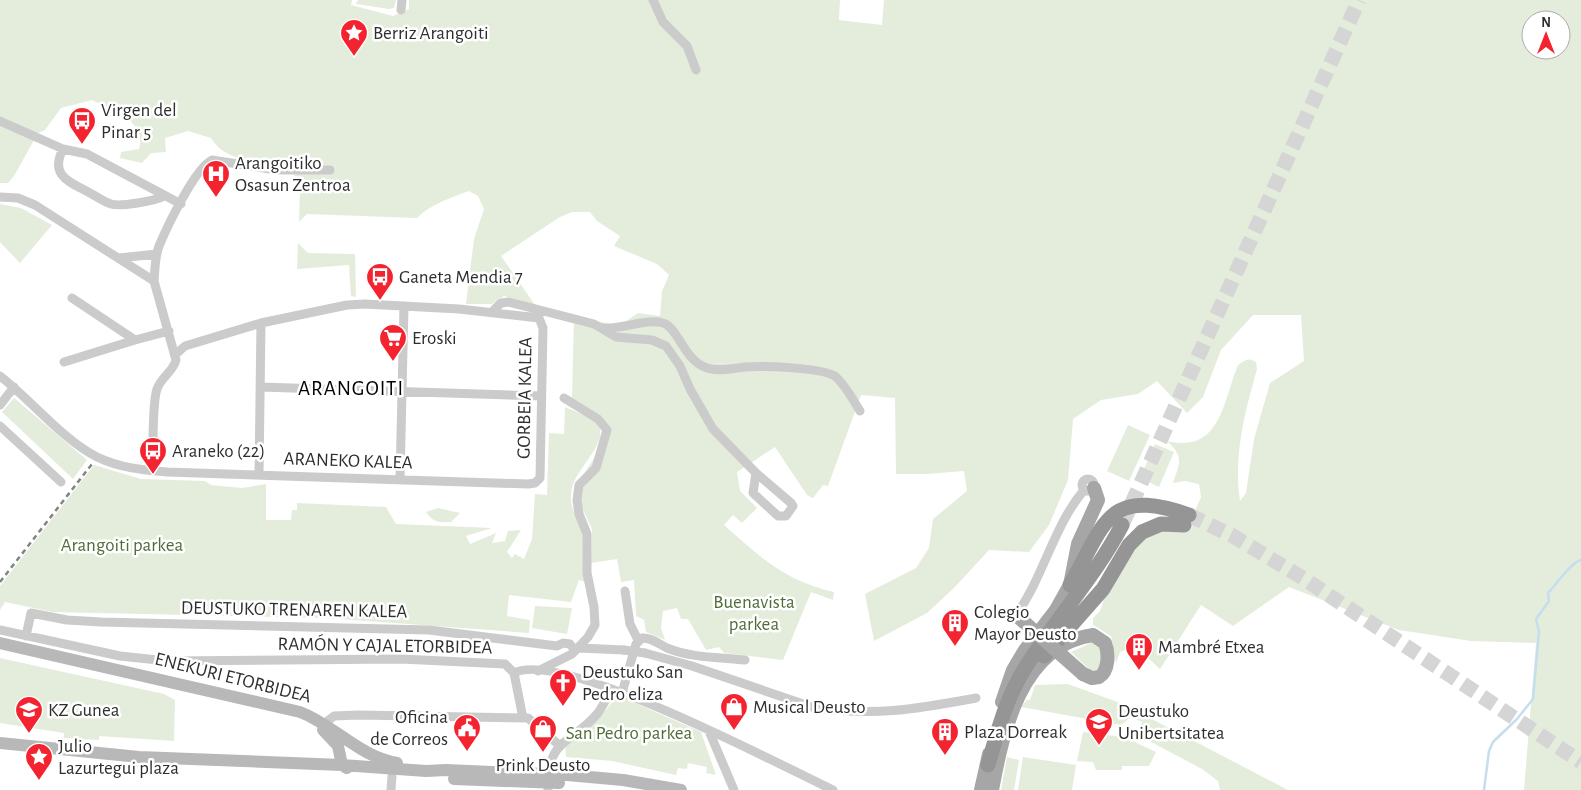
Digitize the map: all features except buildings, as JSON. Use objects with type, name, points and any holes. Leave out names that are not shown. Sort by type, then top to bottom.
[{"type":"highway","points":[[1040,661],[1103,589],[1129,545],[1142,532],[1161,524],[1186,520],[1151,504],[1122,510],[1108,519],[1098,530],[1070,585]]},
{"type":"highway","points":[[988,765],[998,727],[1004,722],[1010,699],[1029,662],[1096,571],[1122,526]]},
{"type":"main road","points":[[981,790],[988,765],[990,744],[1013,670],[1056,610],[1070,585],[1078,544],[1098,500],[1089,489]]},
{"type":"main road","points":[[992,790],[1004,722],[1040,661],[1060,646],[1093,635],[1105,643],[1108,659],[1106,669],[1099,677],[1092,678],[1083,674],[1020,618]]},
{"type":"main road","name":"ENEKURI ETORBIDEA","points":[[0,643],[300,712],[325,723],[357,746],[386,761],[446,770]]},
{"type":"main road","name":"ENEKURI ETORBIDEA","points":[[0,651],[306,722],[323,730],[336,742],[342,765]]},
{"type":"main road","points":[[0,743],[97,755],[342,765],[426,771],[446,770],[637,790]]},
{"type":"main road","points":[[0,747],[105,759],[264,766],[392,776],[548,782],[623,780],[681,790]]},
{"type":"main road","points":[[342,765],[356,773]]},
{"type":"street","points":[[653,0],[663,22],[687,46],[696,70]]},
{"type":"street","points":[[0,121],[63,148],[87,154],[181,204]]},
{"type":"street","points":[[63,148],[59,164],[64,180],[111,204],[157,200],[164,196]]},
{"type":"street","points":[[153,471],[156,395],[160,383],[174,367],[176,354],[154,281],[156,254],[195,175],[202,166],[212,160],[276,170],[330,170]]},
{"type":"street","points":[[0,196],[18,198],[35,205],[154,281]]},
{"type":"street","points":[[119,258],[156,254]]},
{"type":"street","points":[[72,298],[135,340]]},
{"type":"street","points":[[176,354],[185,346],[261,323],[347,305],[404,306],[492,312],[501,303],[509,302],[603,328],[615,329],[645,323],[662,323],[670,326],[680,345],[691,358],[707,368],[773,367],[828,373],[842,384],[860,411]]},
{"type":"street","points":[[400,479],[404,306]]},
{"type":"street","name":"GORBEIA KALEA","points":[[492,312],[532,316],[541,320],[543,328],[540,478]]},
{"type":"street","points":[[259,474],[261,323]]},
{"type":"street","points":[[603,328],[616,337],[652,340],[666,346],[680,366],[690,389],[713,429],[756,473],[791,503],[792,506],[786,516],[778,516],[753,492],[756,473]]},
{"type":"street","points":[[64,362],[135,340],[170,335],[185,346]]},
{"type":"street","name":"ARANEKO KALEA","points":[[0,376],[75,442],[95,456],[135,469],[528,484],[535,483],[540,478]]},
{"type":"street","points":[[0,405],[14,387]]},
{"type":"street","points":[[260,387],[541,396]]},
{"type":"street","points":[[538,671],[577,650],[595,625],[596,616],[587,573],[588,534],[577,505],[579,485],[596,468],[607,430],[598,419],[564,398]]},
{"type":"street","points":[[0,426],[61,482]]},
{"type":"street","points":[[1020,618],[1064,520],[1089,489]]},
{"type":"street","points":[[622,693],[638,640],[630,624],[625,591]]},
{"type":"street","name":"DEUSTUKO TRENAREN KALEA","points":[[26,636],[31,613],[67,620],[101,622],[429,630],[557,646],[570,644],[577,650]]},
{"type":"street","name":"RAMÓN Y CAJAL ETORBIDEA","points":[[0,630],[120,656],[168,661],[401,659],[505,664],[514,674],[522,669],[538,671],[585,680],[622,693],[674,713],[833,790]]},
{"type":"street","points":[[638,640],[646,637],[680,652],[700,657],[745,660]]},
{"type":"street","points":[[577,650],[624,650],[645,654],[681,663],[790,700],[832,711],[893,712],[976,698]]},
{"type":"street","points":[[680,652],[681,663]]},
{"type":"street","points":[[514,674],[522,718]]},
{"type":"street","points":[[548,782],[550,760],[559,745],[580,730],[598,713],[612,690]]},
{"type":"street","points":[[325,723],[334,716],[358,715],[528,718],[559,745]]},
{"type":"street","points":[[709,731],[734,790]]},
{"type":"street","points":[[391,790],[392,776]]},
{"type":"green space","name":"Buenavista parkea","points":[[0,0],[352,0],[351,5],[393,16],[409,9],[409,0],[840,0],[839,20],[882,25],[884,0],[1581,0],[1581,790],[1524,790],[1536,643],[1471,641],[1399,630],[1289,587],[1233,626],[1201,605],[1160,669],[1142,653],[1132,650],[1120,652],[1116,663],[1111,636],[1093,625],[1093,618],[1100,611],[1104,599],[1139,543],[1149,535],[1194,513],[1201,497],[1199,484],[1185,481],[1173,483],[1179,460],[1176,451],[1167,441],[1185,443],[1199,440],[1209,432],[1223,408],[1238,365],[1249,359],[1256,362],[1257,369],[1241,434],[1238,468],[1240,501],[1246,493],[1254,439],[1270,383],[1304,361],[1301,315],[1253,315],[1221,350],[1203,397],[1187,413],[1157,381],[1138,394],[1101,400],[1073,419],[1068,480],[1049,525],[1029,552],[989,550],[954,588],[927,613],[874,641],[865,594],[916,568],[929,548],[933,519],[967,491],[964,471],[896,474],[895,398],[861,395],[828,486],[823,485],[813,498],[807,495],[775,447],[737,472],[740,491],[757,508],[742,523],[733,515],[724,525],[762,558],[787,574],[816,587],[834,592],[833,600],[811,592],[783,660],[724,653],[719,647],[706,650],[688,619],[681,619],[677,608],[663,611],[661,628],[665,640],[646,632],[644,620],[636,616],[634,580],[621,582],[617,559],[591,563],[592,529],[581,506],[581,483],[585,472],[608,437],[609,428],[572,400],[574,315],[605,323],[622,324],[638,313],[660,316],[662,291],[669,275],[657,264],[614,246],[620,236],[597,221],[590,212],[572,212],[560,217],[501,256],[535,305],[504,296],[492,304],[466,304],[474,239],[484,209],[478,196],[469,191],[435,205],[417,218],[307,214],[299,222],[300,188],[290,165],[257,162],[235,157],[226,153],[211,138],[188,131],[165,138],[166,152],[151,153],[142,163],[120,158],[121,152],[139,149],[140,135],[138,130],[122,108],[118,112],[92,100],[61,108],[45,130],[38,133],[14,176],[8,183],[0,183]]},
{"type":"green space","points":[[358,0],[396,0],[394,8],[389,9],[356,4]]},
{"type":"green space","points":[[0,204],[21,208],[52,225],[20,263],[0,242]]},
{"type":"green space","points":[[298,243],[308,253],[355,254],[356,297],[351,296],[349,265],[297,269]]},
{"type":"green space","points":[[14,398],[87,460],[73,479],[2,412]]},
{"type":"green space","name":"Arangoiti parkea","points":[[565,407],[590,418],[600,429],[598,443],[575,481],[571,495],[572,506],[583,538],[585,582],[579,580],[571,602],[509,595],[507,616],[530,620],[529,633],[326,618],[53,612],[5,602],[0,610],[0,586],[94,465],[141,479],[205,481],[211,485],[242,488],[266,484],[266,520],[291,520],[292,510],[297,510],[297,503],[386,507],[396,524],[492,528],[466,536],[470,544],[496,533],[492,543],[505,541],[508,531],[521,530],[507,552],[512,558],[515,554],[524,559],[532,539],[535,494],[547,495],[549,433],[564,434]]},
{"type":"green space","points":[[1128,425],[1150,435],[1129,481],[1107,471]]},
{"type":"green space","points":[[1155,444],[1174,452],[1159,487],[1140,478]]},
{"type":"green space","points":[[438,508],[460,513],[451,522],[440,522],[431,518],[426,512]]},
{"type":"green space","points":[[535,606],[572,608],[567,634],[532,628]]},
{"type":"green space","points":[[1093,642],[1099,645],[1101,666],[1096,670],[1090,670],[1071,652]]},
{"type":"green space","points":[[0,658],[164,694],[175,700],[174,741],[99,736],[99,740],[64,738],[64,733],[0,723]]},
{"type":"green space","points":[[1068,684],[1123,704],[1288,790],[1220,790],[1218,781],[1202,769],[1136,734],[1142,722],[1131,717],[1121,725],[1021,707],[1027,700],[1030,700],[1035,685]]},
{"type":"green space","name":"San Pedro parkea","points":[[617,695],[701,732],[716,775],[706,773],[707,767],[688,763],[687,769],[678,768],[676,775],[612,761],[566,757],[565,744],[594,723]]},
{"type":"green space","points":[[1083,732],[1124,737],[1156,752],[1149,766],[1122,766],[1122,770],[1096,770],[1093,762],[1077,761]]},
{"type":"green space","points":[[1007,757],[1019,760],[1014,790],[1001,790]]},
{"type":"green space","points":[[1023,757],[1076,765],[1072,790],[1018,790]]},
{"type":"waterway","points":[[1484,790],[1489,751],[1493,742],[1517,719],[1533,699],[1539,631],[1536,619],[1549,601],[1548,593],[1568,569],[1581,560]]},
{"type":"tunnel","points":[[1122,525],[1359,0]]},
{"type":"tunnel","points":[[1189,515],[1233,536],[1306,580],[1581,762]]},
{"type":"railway","points":[[0,582],[92,464]]},
{"type":"place","name":"Berriz Arangoiti","points":[[354,57]]},
{"type":"place","name":"Virgen del Pinar 5","points":[[82,145]]},
{"type":"place","name":"Arangoitiko Osasun Zentroa","points":[[216,198]]},
{"type":"place","name":"Ganeta Mendia 7","points":[[380,301]]},
{"type":"place","name":"Eroski","points":[[393,362]]},
{"type":"place","name":"Araneko (22)","points":[[153,475]]},
{"type":"place","name":"Colegio Mayor Deusto","points":[[955,647]]},
{"type":"place","name":"Mambré Etxea","points":[[1139,671]]},
{"type":"place","name":"Deustuko San Pedro eliza","points":[[563,707]]},
{"type":"place","name":"Musical Deusto","points":[[734,731]]},
{"type":"place","name":"KZ Gunea","points":[[29,734]]},
{"type":"place","name":"Deustuko Unibertsitatea","points":[[1099,746]]},
{"type":"place","name":"Oficina de Correos","points":[[467,752]]},
{"type":"place","name":"Prink Deusto","points":[[543,753]]},
{"type":"place","name":"Plaza Dorreak","points":[[945,756]]},
{"type":"place","name":"Julio Lazurtegui plaza","points":[[39,781]]},
{"type":"district","name":"ARANGOITI","points":[[351,388]]}]
